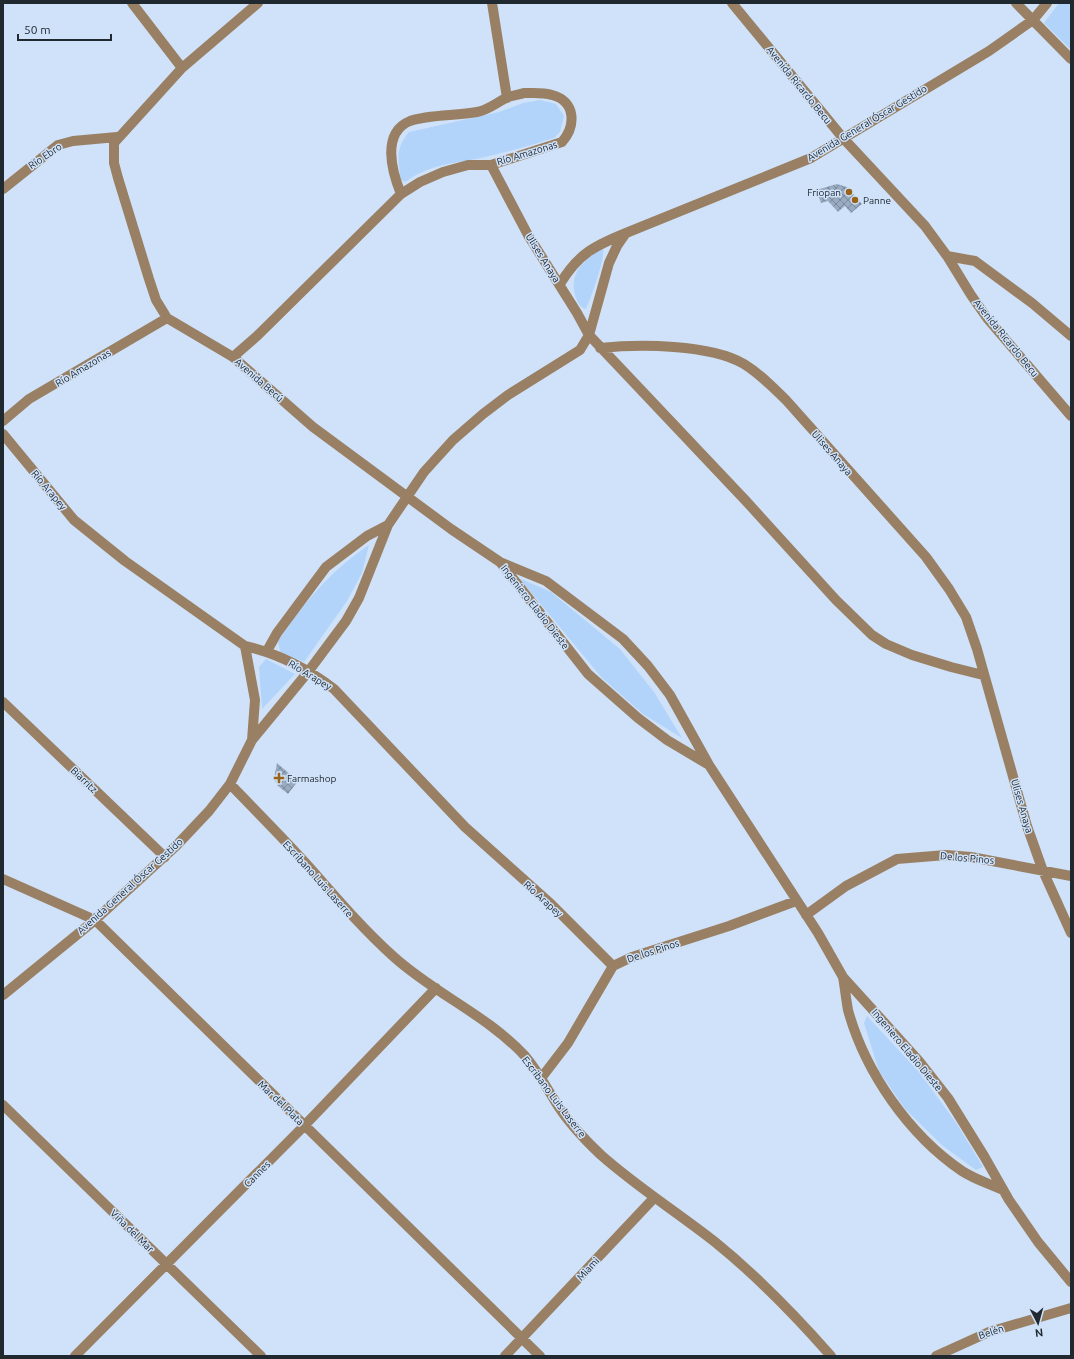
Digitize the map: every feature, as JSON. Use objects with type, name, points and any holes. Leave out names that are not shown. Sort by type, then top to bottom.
[{"type":"street","points":[[132,3],[182,68]]},
{"type":"street","points":[[166,318],[156,300],[149,279],[114,164],[112,148],[117,137],[182,68],[258,3]]},
{"type":"street","points":[[492,3],[507,98]]},
{"type":"street","name":"Avenida Ricardo Becu","points":[[732,3],[843,138],[925,226],[947,256],[987,318],[1071,416]]},
{"type":"street","points":[[1016,3],[1071,58]]},
{"type":"street","name":"Avenida General Óscar Gestido","points":[[560,284],[567,272],[585,253],[598,244],[811,158],[989,51],[1033,20],[1047,3]]},
{"type":"street","name":"Río Amazonas","points":[[233,357],[257,336],[401,194],[420,182],[443,172],[468,165],[491,165],[562,142],[572,126],[572,113],[566,102],[554,95],[524,93],[507,98],[494,106],[478,112],[410,121],[399,128],[393,139],[391,155],[394,176],[401,194]]},
{"type":"street","name":"Río Ebro","points":[[3,189],[58,145],[73,141],[117,137]]},
{"type":"street","name":"Ulises Anaya","points":[[491,165],[528,235],[560,284],[589,335],[746,501],[836,600],[872,635],[886,644],[912,655],[983,675]]},
{"type":"street","name":"Avenida General Óscar Gestido","points":[[3,995],[95,920],[165,857],[209,811],[230,784],[252,740],[308,672],[346,621],[359,598],[388,525],[424,472],[453,440],[483,414],[508,396],[572,357],[580,350],[589,335],[609,263],[617,246],[626,233]]},
{"type":"street","points":[[947,256],[975,261],[1032,303],[1071,336]]},
{"type":"street","name":"Río Amazonas","points":[[3,421],[29,399],[166,318]]},
{"type":"street","name":"Avenida Becú","points":[[166,318],[233,357],[313,427],[406,498],[500,562]]},
{"type":"street","name":"Ulises Anaya","points":[[600,348],[630,345],[670,347],[718,355],[744,364],[768,383],[926,557],[949,588],[966,617],[977,649],[983,675],[1027,826],[1043,871],[1071,933]]},
{"type":"street","name":"Río Arapey","points":[[3,434],[74,520],[125,561],[245,646],[267,651],[308,672],[334,689],[464,827],[551,904],[613,966]]},
{"type":"street","name":"Avenida General Óscar Gestido","points":[[267,651],[277,633],[326,567],[367,536],[388,525]]},
{"type":"street","name":"Ingeniero Eladio Dieste","points":[[500,562],[588,674],[638,718],[666,740],[709,765]]},
{"type":"street","name":"Ingeniero Eladio Dieste","points":[[500,562],[546,581],[623,639],[648,666],[670,695],[709,765],[770,857],[843,977],[919,1061],[948,1098],[1003,1190],[1038,1242],[1071,1282]]},
{"type":"street","name":"Avenida General Óscar Gestido","points":[[245,646],[255,700],[252,740]]},
{"type":"street","name":"Biarritz","points":[[3,702],[165,857]]},
{"type":"street","name":"Escribano Luis Laserre","points":[[230,784],[296,852],[354,919],[412,973],[495,1028],[525,1056],[542,1077],[555,1101],[578,1131],[601,1154],[654,1198],[716,1242],[759,1280],[831,1356]]},
{"type":"street","name":"De los Pinos","points":[[806,915],[846,886],[897,859],[939,855],[965,856],[1004,862],[1071,876]]},
{"type":"street","name":"Mar del Plata","points":[[3,879],[95,920],[540,1356]]},
{"type":"street","name":"De los Pinos","points":[[613,966],[632,957],[729,926],[796,901]]},
{"type":"street","points":[[542,1077],[568,1043],[613,966]]},
{"type":"street","name":"Ingeniero Eladio Dieste","points":[[843,977],[848,1010],[864,1052],[881,1086],[894,1105],[922,1136],[962,1171],[1003,1190]]},
{"type":"street","name":"Cannes","points":[[75,1356],[167,1266],[436,988]]},
{"type":"street","name":"Viña del Mar","points":[[3,1105],[261,1356]]},
{"type":"street","name":"Miami","points":[[505,1356],[654,1198]]},
{"type":"street","name":"Belén","points":[[936,1356],[989,1332],[1071,1308]]},
{"type":"shaded area","points":[[1059,3],[1071,3],[1071,50],[1044,23]]},
{"type":"shaded area","points":[[540,100],[556,104],[564,116],[560,132],[554,138],[494,155],[444,165],[425,171],[405,182],[401,180],[399,154],[401,144],[409,132],[499,112],[523,103]]},
{"type":"shaded area","points":[[600,249],[603,249],[603,253],[600,269],[586,309],[578,303],[576,298],[574,289],[575,275],[582,264]]},
{"type":"shaded area","points":[[369,545],[362,573],[347,601],[304,662],[280,652],[278,641],[308,600],[341,566]]},
{"type":"shaded area","points":[[519,578],[551,592],[620,649],[654,692],[682,738],[643,714],[602,678]]},
{"type":"shaded area","points":[[266,659],[295,674],[262,709],[259,667]]},
{"type":"shaded area","points":[[867,1016],[919,1072],[957,1124],[983,1167],[976,1170],[943,1146],[905,1109],[879,1071],[864,1023]]},
{"type":"building","points":[[837,184],[847,187],[862,204],[851,213],[845,206],[838,212],[828,201],[821,203],[816,190]]},
{"type":"building","points":[[277,763],[298,781],[288,794],[278,786],[274,779]]},
{"type":"place","name":"Friopan","points":[[849,192]]},
{"type":"place","name":"Panne","points":[[855,200]]},
{"type":"place","name":"Farmashop","points":[[279,778]]}]
